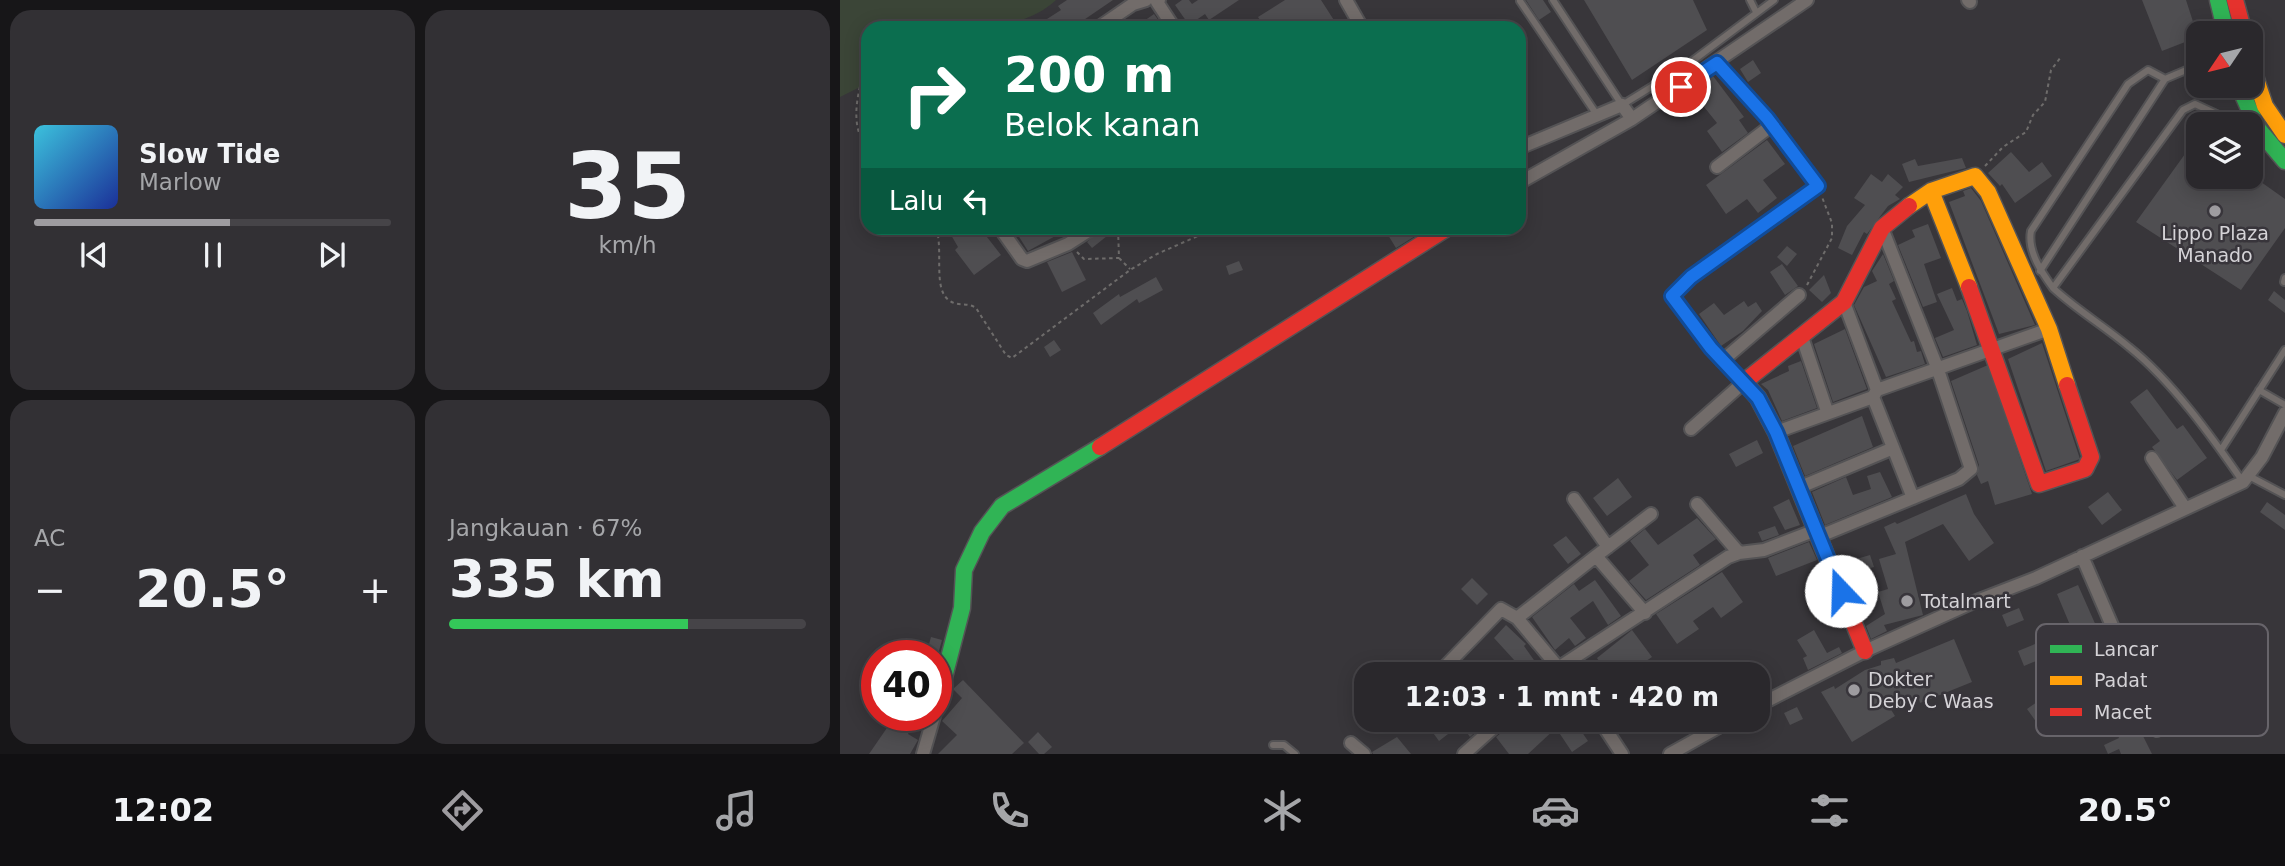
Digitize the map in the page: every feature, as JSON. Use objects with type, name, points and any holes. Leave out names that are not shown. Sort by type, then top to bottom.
[{"type":"main road","points":[[2218,0],[2223,21]]},
{"type":"main road","points":[[2235,0],[2241,21]]},
{"type":"main road","points":[[2263,98],[2285,135]]},
{"type":"main road","points":[[2263,138],[2285,161]]},
{"type":"main road","points":[[1865,651],[1776,432],[1758,398],[1744,382],[1769,359],[1802,337],[1844,302],[1882,228],[1894,216],[1931,191],[1975,176],[1988,192],[2015,247],[2049,329],[2091,457],[2090,464],[2085,469],[2039,484],[1993,347],[1931,191]]},
{"type":"main road","points":[[952,646],[962,608],[964,570],[982,532],[1002,506],[1168,405],[1436,235]]},
{"type":"street","points":[[1346,0],[1358,21]]},
{"type":"street","points":[[1526,179],[1632,119],[1807,0]]},
{"type":"street","points":[[1108,21],[1133,4],[1153,1],[1169,21]]},
{"type":"street","points":[[1691,429],[1744,382],[1722,361],[1672,296],[1673,293],[1818,186],[1772,125],[1717,63]]},
{"type":"street","points":[[1526,145],[1622,105],[1632,119]]},
{"type":"street","points":[[1717,167],[1772,125]]},
{"type":"street","points":[[1572,662],[1739,553],[1751,554],[1818,533],[1959,479],[1971,469],[1937,367],[1882,228]]},
{"type":"street","points":[[1007,235],[1022,260],[1027,261],[1068,244],[1082,235]]},
{"type":"street","points":[[1722,361],[1799,295]]},
{"type":"street","points":[[1844,302],[1891,449],[1913,498]]},
{"type":"street","points":[[1776,432],[1937,367],[2049,329]]},
{"type":"street","points":[[1802,337],[1827,411]]},
{"type":"street","points":[[1770,699],[1865,651],[2082,556],[2246,479],[2285,413]]},
{"type":"street","points":[[1798,488],[1891,449]]},
{"type":"street","points":[[2152,458],[2185,508]]},
{"type":"street","points":[[1574,499],[1608,547]]},
{"type":"street","points":[[1697,504],[1739,553]]},
{"type":"street","points":[[1517,618],[1651,514]]},
{"type":"street","points":[[1596,556],[1645,613]]},
{"type":"street","points":[[2082,556],[2111,624]]},
{"type":"street","points":[[1450,662],[1501,609],[1517,618],[1550,662]]},
{"type":"street","points":[[922,754],[929,731]]},
{"type":"street","points":[[1464,754],[1489,732]]},
{"type":"street","points":[[1607,732],[1622,754]]},
{"type":"street","points":[[1670,754],[1710,732]]},
{"type":"street","points":[[1351,743],[1364,754]]},
{"type":"lane","points":[[1553,0],[1622,105],[1687,65],[1774,0]]},
{"type":"lane","points":[[1749,0],[1756,12]]},
{"type":"lane","points":[[1520,1],[1597,115]]},
{"type":"lane","points":[[2165,79],[2148,69],[2128,85],[2031,232],[2031,246],[2040,271],[2053,288],[2139,355],[2246,479],[2285,495]]},
{"type":"lane","points":[[2040,271],[2165,79],[2186,70]]},
{"type":"lane","points":[[2053,288],[2183,110],[2195,104],[2212,112]]},
{"type":"lane","points":[[2221,450],[2285,350]]},
{"type":"lane","points":[[2259,390],[2285,405]]},
{"type":"lane","points":[[1273,745],[1284,745],[1295,754]]},
{"type":"path","points":[[1975,176],[2003,147],[2026,132],[2033,115],[2045,102],[2051,71],[2061,57]]},
{"type":"path","points":[[861,90],[856,111],[861,137]]},
{"type":"path","points":[[1799,295],[1811,280],[1832,238],[1832,223],[1818,186]]},
{"type":"path","points":[[938,235],[941,242],[938,280],[944,296],[956,305],[971,304],[976,308],[1009,357],[1028,348],[1130,270],[1157,254],[1200,235]]},
{"type":"path","points":[[1061,235],[1084,259],[1119,258]]},
{"type":"path","points":[[1120,235],[1119,258],[1130,270]]},
{"type":"green space","points":[[840,0],[1056,0],[1038,13],[1018,21],[861,21],[861,86],[840,97]]},
{"type":"building","points":[[1067,0],[1113,0],[1082,21],[1044,21],[1061,10],[1058,6]]},
{"type":"building","points":[[1182,0],[1189,0],[1192,4],[1198,0],[1239,0],[1209,20],[1205,14],[1195,21],[1186,21],[1175,5]]},
{"type":"building","points":[[1285,0],[1321,0],[1334,21],[1261,21],[1258,17]]},
{"type":"building","points":[[1526,0],[1543,0],[1551,12],[1539,20]]},
{"type":"building","points":[[1584,0],[1693,0],[1707,30],[1632,80]]},
{"type":"building","points":[[2142,0],[2186,0],[2193,21],[2186,21],[2186,42],[2162,51]]},
{"type":"building","points":[[1154,14],[1159,21],[1144,21]]},
{"type":"building","points":[[1753,60],[1761,73],[1748,82],[1740,69]]},
{"type":"building","points":[[1713,76],[1744,117],[1739,120],[1748,133],[1722,152],[1707,131],[1717,123],[1692,92]]},
{"type":"building","points":[[1767,140],[1785,164],[1763,180],[1777,198],[1758,213],[1747,199],[1726,214],[1706,185]]},
{"type":"building","points":[[2011,152],[2029,172],[2042,162],[2052,176],[2015,203],[2002,184],[2000,186],[1988,173]]},
{"type":"building","name":"Lippo Plaza Manado","points":[[2186,153],[2186,189],[2263,189],[2263,183],[2285,199],[2285,228],[2241,290],[2136,222]]},
{"type":"building","points":[[1962,158],[1966,168],[1909,182],[1902,164],[1915,159],[1918,166]]},
{"type":"building","points":[[1871,174],[1882,182],[1888,174],[1903,187],[1895,195],[1900,199],[1888,206],[1867,234],[1864,232],[1852,255],[1838,248],[1847,226],[1865,205],[1854,198]]},
{"type":"building","points":[[1971,188],[1981,201],[2035,325],[1999,334],[1949,202],[1965,196],[1963,191]]},
{"type":"building","points":[[1928,224],[1941,258],[1924,264],[1937,302],[1923,307],[1898,245],[1915,237],[1912,230]]},
{"type":"building","points":[[951,235],[985,235],[1001,255],[974,275],[955,250],[958,247]]},
{"type":"building","points":[[1018,235],[1057,235],[1028,251]]},
{"type":"building","points":[[1094,235],[1108,235],[1092,248],[1087,242]]},
{"type":"building","points":[[1388,235],[1417,235],[1396,248]]},
{"type":"building","points":[[1787,246],[1797,254],[1787,266],[1777,257]]},
{"type":"building","points":[[1072,252],[1086,280],[1062,292],[1047,262]]},
{"type":"building","points":[[1883,254],[1894,281],[1889,284],[1896,299],[1892,301],[1911,342],[1914,341],[1917,352],[1921,351],[1925,364],[1886,377],[1854,305],[1864,287],[1877,281],[1872,271]]},
{"type":"building","points":[[1239,261],[1243,270],[1229,275],[1226,266]]},
{"type":"building","points":[[1782,264],[1798,286],[1785,295],[1770,272]]},
{"type":"building","points":[[1824,275],[1831,293],[1822,302],[1809,290]]},
{"type":"building","points":[[1156,277],[1163,290],[1139,303],[1137,299],[1101,325],[1093,313],[1119,294],[1120,297]]},
{"type":"building","points":[[1952,288],[1957,301],[1962,299],[1977,345],[1943,357],[1935,338],[1954,330],[1937,294]]},
{"type":"building","points":[[2274,291],[2285,300],[2285,313],[2268,300]]},
{"type":"building","points":[[1744,301],[1748,307],[1756,302],[1762,311],[1743,331],[1721,346],[1699,314],[1714,303],[1724,315]]},
{"type":"building","points":[[1845,329],[1867,389],[1833,402],[1814,344]]},
{"type":"building","points":[[1054,340],[1061,350],[1050,357],[1044,347]]},
{"type":"building","points":[[2042,343],[2080,459],[2046,471],[2008,359]]},
{"type":"building","points":[[1801,361],[1817,408],[1782,421],[1768,390],[1761,384],[1789,371],[1788,366]]},
{"type":"building","points":[[1988,365],[2032,494],[1995,505],[1988,481],[1981,484],[1977,475],[1979,465],[1951,381]]},
{"type":"building","points":[[2147,389],[2177,429],[2183,425],[2207,458],[2177,480],[2152,447],[2160,441],[2130,402]]},
{"type":"building","points":[[1862,416],[1873,447],[1805,476],[1793,446]]},
{"type":"building","points":[[1757,440],[1763,453],[1736,467],[1729,454]]},
{"type":"building","points":[[1880,472],[1892,497],[1825,525],[1812,492],[1846,477],[1853,495],[1871,489],[1867,476]]},
{"type":"building","points":[[1618,478],[1632,497],[1607,516],[1593,498]]},
{"type":"building","points":[[2108,492],[2122,510],[2102,525],[2088,507]]},
{"type":"building","points":[[1966,494],[1974,514],[1994,543],[1969,561],[1943,524],[1905,542],[1923,615],[1884,625],[1887,631],[1871,639],[1866,626],[1885,614],[1878,592],[1888,589],[1879,559],[1896,554],[1884,527]]},
{"type":"building","points":[[1789,499],[1800,525],[1785,530],[1773,507]]},
{"type":"building","points":[[2267,502],[2285,515],[2285,530],[2260,512]]},
{"type":"building","points":[[1697,518],[1716,539],[1693,555],[1700,565],[1646,600],[1629,581],[1649,565],[1630,541],[1645,529],[1658,545]]},
{"type":"building","points":[[1775,526],[1779,535],[1762,541],[1758,532]]},
{"type":"building","points":[[1566,536],[1581,554],[1568,564],[1553,545]]},
{"type":"building","points":[[1809,542],[1817,560],[1776,576],[1768,558]]},
{"type":"building","points":[[1870,555],[1874,567],[1857,572],[1853,560]]},
{"type":"building","points":[[1722,572],[1743,602],[1721,618],[1713,607],[1693,621],[1699,629],[1677,644],[1656,614]]},
{"type":"building","points":[[1472,578],[1488,594],[1477,605],[1461,589]]},
{"type":"building","points":[[1595,580],[1621,616],[1608,625],[1593,601],[1570,618],[1586,638],[1575,646],[1569,638],[1555,650],[1532,617],[1574,584],[1579,591]]},
{"type":"building","points":[[2078,585],[2095,624],[2070,624],[2057,594]]},
{"type":"building","points":[[2019,608],[2024,620],[2007,627],[2002,615]]},
{"type":"building","points":[[1506,625],[1526,644],[1524,646],[1535,662],[1516,662],[1494,638]]},
{"type":"building","points":[[1632,630],[1652,657],[1645,662],[1599,662],[1597,658]]},
{"type":"building","points":[[1814,630],[1827,653],[1839,647],[1842,653],[1808,670],[1803,658],[1807,656],[1797,640]]},
{"type":"building","points":[[1954,639],[1972,682],[1920,703],[1919,699],[1890,708],[1895,716],[1852,742],[1821,692],[1834,686],[1835,689],[1865,670],[1881,665],[1881,661],[1894,658],[1896,663]]},
{"type":"building","points":[[2036,644],[2036,661],[2024,666],[2018,651]]},
{"type":"building","points":[[963,680],[1024,743],[1012,754],[938,754],[957,735],[952,730],[952,710],[962,698],[953,689]]},
{"type":"building","points":[[2036,703],[2036,722],[2027,709]]},
{"type":"building","points":[[1797,707],[1803,719],[1790,725],[1784,713]]},
{"type":"building","points":[[885,731],[909,731],[908,734],[918,740],[910,754],[869,754]]},
{"type":"building","points":[[1038,732],[1052,747],[1044,754],[1039,754],[1028,742]]},
{"type":"building","points":[[1432,732],[1451,732],[1439,741]]},
{"type":"building","points":[[1502,732],[1552,732],[1528,754],[1509,754],[1496,737]]},
{"type":"building","points":[[1559,732],[1582,732],[1588,741],[1572,752]]},
{"type":"building","points":[[2118,736],[2143,736],[2152,754],[2121,754],[2119,749],[2108,754],[2104,745],[2119,738]]},
{"type":"building","points":[[1397,737],[1411,754],[1373,754],[1372,752]]},
{"type":"traffic: fast","points":[[2218,0],[2223,21]]},
{"type":"traffic: fast","points":[[2244,98],[2258,129],[2285,161]]},
{"type":"traffic: fast","points":[[952,646],[962,608],[964,570],[982,532],[1002,506],[1100,447]]},
{"type":"traffic: slow","points":[[2262,98],[2285,135]]},
{"type":"traffic: slow","points":[[1909,206],[1931,191],[1975,176],[1988,192],[2049,329],[2067,385]]},
{"type":"traffic: slow","points":[[1931,191],[1969,287]]},
{"type":"traffic: jam","points":[[2235,0],[2241,21]]},
{"type":"traffic: jam","points":[[1865,651],[1776,432],[1758,398],[1744,382],[1844,302],[1882,228],[1909,206]]},
{"type":"traffic: jam","points":[[1100,447],[1436,235]]},
{"type":"traffic: jam","points":[[1969,287],[2039,484],[2085,469],[2091,457],[2067,385]]},
{"type":"place","name":"Lippo Plaza Manado","points":[[2215,211]]},
{"type":"place","name":"Totalmart","points":[[1907,601]]},
{"type":"place","name":"Dokter Deby C Waas","points":[[1854,690]]},
{"type":"route","points":[[1681,87],[1717,63],[1767,118],[1818,186],[1675,289],[1672,296],[1711,348],[1758,398],[1776,432],[1841,591]]}]
